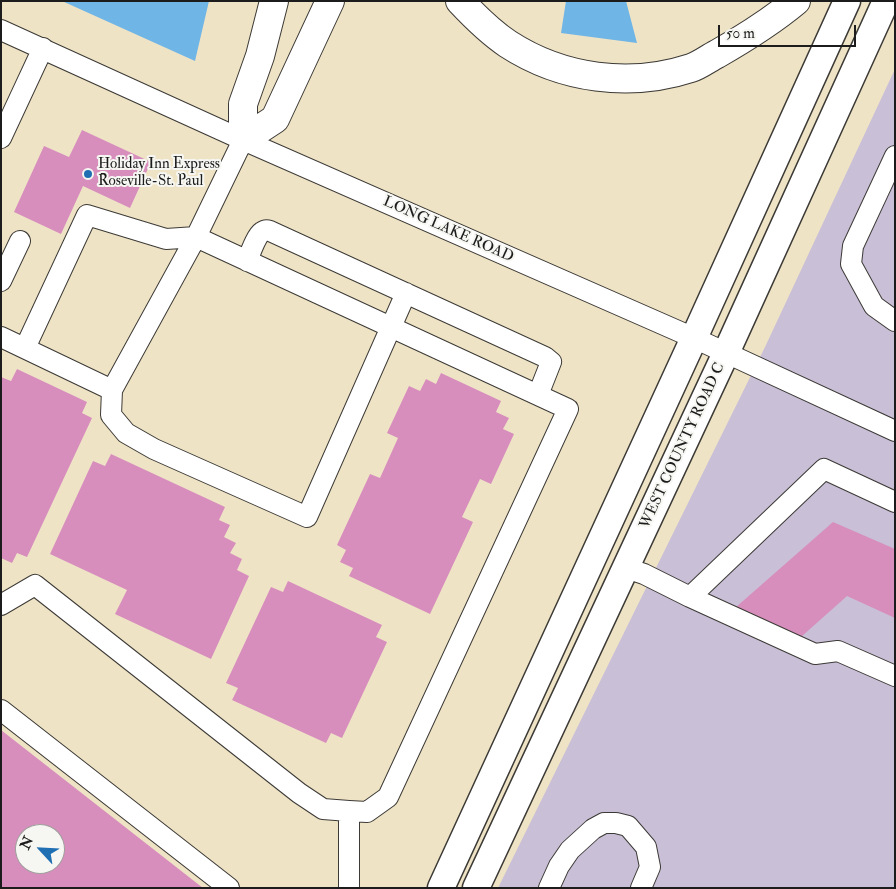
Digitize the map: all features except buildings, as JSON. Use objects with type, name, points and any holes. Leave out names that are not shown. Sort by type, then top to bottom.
[{"type":"highway","points":[[243,140],[243,104],[260,56],[274,1]]},
{"type":"highway","points":[[243,140],[275,118],[330,1]]},
{"type":"highway","points":[[460,1],[488,29],[508,44],[535,59],[570,71],[600,77],[632,78],[664,75],[692,67],[743,40],[796,1]]},
{"type":"main road","points":[[441,888],[847,1]]},
{"type":"main road","name":"WEST COUNTY ROAD C","points":[[476,888],[726,353],[886,1]]},
{"type":"street","name":"LONG LAKE ROAD","points":[[1,30],[243,140],[694,338],[895,431]]},
{"type":"street","points":[[1,138],[43,48]]},
{"type":"street","points":[[243,140],[196,237],[112,390],[111,416],[126,433],[154,449],[307,517],[406,293]]},
{"type":"street","points":[[895,156],[853,246],[851,264],[874,306],[895,321]]},
{"type":"street","points":[[1,605],[35,585],[299,793],[323,809],[367,812],[388,797],[568,409],[196,237],[166,239],[87,215],[25,348]]},
{"type":"street","points":[[247,261],[258,236],[266,230],[545,357],[551,362],[538,395]]},
{"type":"street","points":[[1,281],[20,241]]},
{"type":"street","points":[[1,337],[112,390]]},
{"type":"street","points":[[690,597],[824,469],[895,502]]},
{"type":"street","points":[[626,568],[644,574],[815,654],[838,651],[895,676]]},
{"type":"street","points":[[1,710],[229,888]]},
{"type":"street","points":[[348,888],[349,811]]},
{"type":"street","points":[[549,888],[559,866],[570,850],[594,829],[604,823],[628,826],[646,847],[650,867],[641,888]]},
{"type":"shaded area","points":[[895,69],[895,888],[498,888],[765,347]]},
{"type":"water","points":[[62,1],[209,1],[195,61]]},
{"type":"water","points":[[566,1],[626,1],[637,43],[561,33]]},
{"type":"place","name":"Holiday Inn Express Roseville-St. Paul","points":[[88,174]]}]
